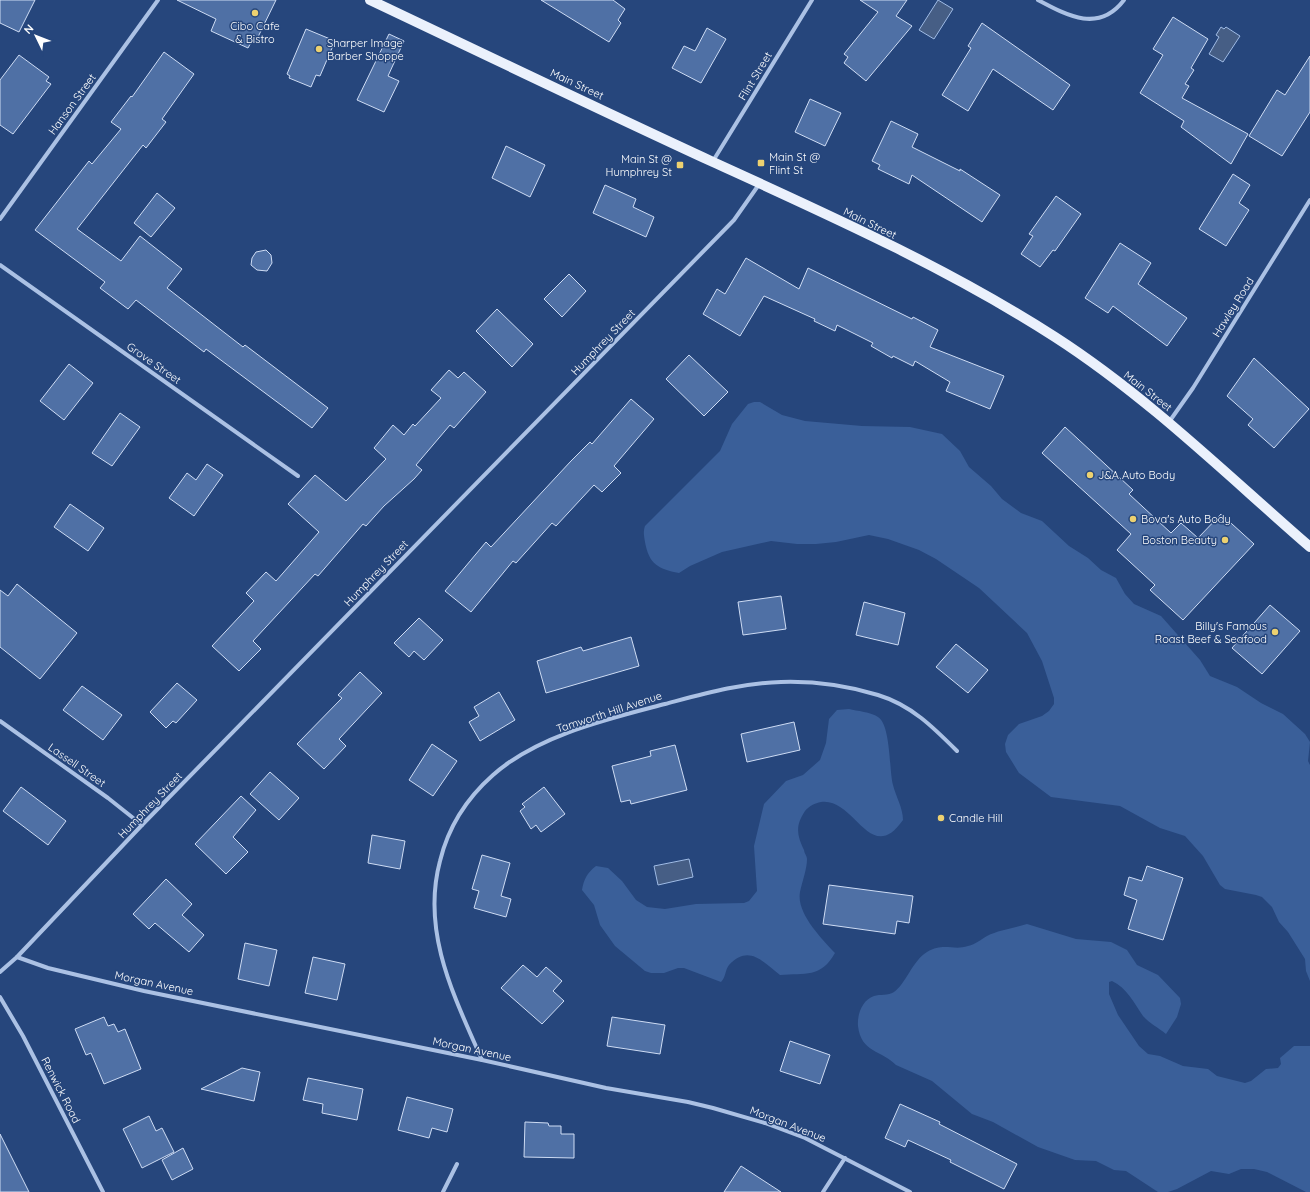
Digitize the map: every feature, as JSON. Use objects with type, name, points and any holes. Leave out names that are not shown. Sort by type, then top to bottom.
[{"type":"main road","name":"Main Street","points":[[370,0],[872,236],[991,298],[1080,354],[1169,423],[1310,547]]},
{"type":"street","name":"Hanson Street","points":[[0,219],[158,0]]},
{"type":"street","name":"Flint Street","points":[[713,162],[812,0]]},
{"type":"street","points":[[1038,0],[1056,9],[1083,19],[1094,19],[1113,12],[1124,0]]},
{"type":"street","name":"Humphrey Street","points":[[0,972],[17,957],[142,825],[734,220],[760,183]]},
{"type":"street","name":"Hawley Road","points":[[1169,423],[1193,388],[1310,200]]},
{"type":"street","name":"Grove Street","points":[[0,265],[298,476]]},
{"type":"street","name":"Tamworth Hill Avenue","points":[[482,1060],[454,997],[441,961],[434,922],[435,890],[440,860],[453,825],[474,794],[505,766],[531,750],[567,734],[621,716],[708,692],[745,685],[781,682],[863,691],[890,700],[921,717],[957,751]]},
{"type":"street","name":"Lassell Street","points":[[0,721],[108,798],[142,825]]},
{"type":"street","name":"Morgan Avenue","points":[[17,957],[48,968],[144,991],[482,1060],[606,1088],[688,1102],[713,1108],[790,1132],[845,1158],[910,1192]]},
{"type":"street","name":"Renwick Road","points":[[0,997],[23,1036],[103,1192]]},
{"type":"street","points":[[823,1192],[845,1158]]},
{"type":"street","points":[[443,1192],[457,1164]]},
{"type":"shaded area","points":[[938,0],[953,9],[934,39],[919,30]]},
{"type":"shaded area","points":[[1221,27],[1224,29],[1226,27],[1240,36],[1223,62],[1209,54],[1219,37],[1216,35]]},
{"type":"shaded area","points":[[760,402],[782,415],[805,421],[862,426],[910,427],[942,434],[960,451],[969,467],[991,486],[1002,499],[1021,513],[1042,521],[1069,546],[1088,558],[1101,570],[1116,578],[1125,594],[1134,604],[1161,616],[1200,660],[1210,676],[1237,687],[1261,703],[1283,714],[1305,734],[1310,742],[1308,761],[1310,765],[1310,981],[1306,971],[1305,959],[1288,932],[1279,922],[1272,907],[1262,897],[1225,889],[1220,885],[1203,856],[1185,836],[1160,828],[1120,806],[1051,797],[1019,773],[1006,752],[1005,744],[1008,735],[1019,724],[1042,716],[1049,711],[1054,704],[1054,698],[1042,661],[1027,633],[979,588],[936,559],[919,550],[888,539],[869,535],[836,542],[816,544],[797,544],[771,541],[722,552],[690,566],[679,573],[665,570],[652,560],[649,556],[645,542],[645,526],[720,451],[732,424],[748,404]]},
{"type":"shaded area","points":[[849,709],[872,714],[878,717],[882,722],[889,749],[893,785],[901,807],[903,820],[891,833],[881,836],[872,834],[862,827],[844,809],[833,803],[821,802],[814,804],[805,811],[802,816],[798,830],[800,840],[807,857],[807,863],[800,892],[800,900],[802,908],[811,925],[823,941],[835,953],[830,961],[824,967],[812,973],[780,975],[756,957],[743,956],[736,959],[729,965],[721,982],[684,968],[678,968],[664,973],[651,973],[645,971],[615,946],[600,925],[594,905],[582,890],[585,879],[590,871],[596,866],[608,868],[622,881],[636,900],[647,907],[665,909],[696,904],[744,903],[749,901],[757,891],[754,846],[764,804],[786,781],[803,775],[820,760],[826,743],[829,719],[837,710]]},
{"type":"shaded area","points":[[689,859],[693,877],[658,885],[654,866]]},
{"type":"shaded area","points":[[1027,924],[1076,939],[1111,942],[1127,950],[1137,965],[1158,975],[1180,998],[1181,1004],[1177,1017],[1166,1034],[1143,1016],[1130,996],[1122,988],[1112,981],[1109,982],[1109,994],[1118,1015],[1139,1046],[1148,1054],[1160,1056],[1183,1066],[1208,1069],[1217,1076],[1245,1083],[1251,1081],[1266,1069],[1278,1068],[1281,1064],[1280,1058],[1294,1046],[1310,1046],[1310,1192],[1306,1192],[1267,1172],[1254,1169],[1241,1169],[1229,1174],[1211,1171],[1177,1189],[1168,1192],[1158,1192],[1126,1171],[1114,1170],[1096,1161],[1075,1160],[1038,1147],[993,1122],[972,1114],[932,1081],[896,1065],[885,1056],[873,1050],[863,1041],[860,1035],[858,1022],[859,1013],[863,1004],[874,996],[889,994],[898,989],[917,961],[927,952],[943,947],[958,948],[968,946],[992,934]]},
{"type":"building","points":[[0,0],[35,0],[19,32],[0,23]]},
{"type":"building","points":[[177,0],[276,0],[257,39],[254,37],[248,48],[211,31],[216,19]]},
{"type":"building","points":[[541,0],[613,0],[625,9],[618,20],[621,23],[609,42]]},
{"type":"building","points":[[860,0],[907,0],[896,16],[912,26],[866,81],[844,63],[848,57],[844,54],[878,12]]},
{"type":"building","points":[[1173,17],[1208,39],[1191,68],[1194,70],[1185,84],[1189,86],[1182,98],[1248,134],[1231,164],[1181,127],[1184,121],[1140,93],[1163,55],[1153,49]]},
{"type":"building","points":[[982,23],[1070,85],[1053,110],[993,69],[968,111],[942,95],[971,48],[968,46]]},
{"type":"building","points":[[707,28],[726,39],[701,83],[672,68],[684,46],[695,51]]},
{"type":"building","points":[[306,29],[335,41],[320,76],[316,75],[311,87],[289,78],[290,76],[287,74]]},
{"type":"building","points":[[389,34],[404,41],[388,76],[399,81],[384,112],[357,100]]},
{"type":"building","points":[[164,52],[194,74],[162,119],[166,122],[146,148],[143,145],[77,229],[121,261],[140,236],[182,269],[167,288],[243,347],[245,345],[328,408],[312,428],[206,349],[204,352],[136,300],[128,309],[100,288],[105,282],[35,230],[89,161],[92,164],[121,129],[111,122],[131,96],[132,97]]},
{"type":"building","points":[[19,55],[49,77],[46,81],[51,84],[13,134],[0,125],[0,80]]},
{"type":"building","points":[[1310,56],[1310,112],[1282,156],[1249,136],[1277,90],[1285,95]]},
{"type":"building","points":[[810,99],[841,113],[825,146],[795,132]]},
{"type":"building","points":[[891,121],[918,134],[912,147],[960,171],[960,169],[1000,195],[982,222],[912,175],[909,184],[878,169],[880,165],[872,161]]},
{"type":"building","points":[[506,146],[545,165],[530,197],[492,178]]},
{"type":"building","points":[[1233,174],[1250,185],[1239,203],[1249,210],[1226,246],[1199,229]]},
{"type":"building","points":[[605,185],[636,199],[633,207],[654,217],[646,237],[593,213]]},
{"type":"building","points":[[157,193],[175,208],[151,237],[134,223]]},
{"type":"building","points":[[1056,196],[1081,214],[1055,251],[1053,250],[1040,267],[1021,254],[1033,236],[1029,234]]},
{"type":"building","points":[[1120,243],[1151,263],[1138,284],[1187,318],[1167,346],[1113,306],[1108,313],[1085,298]]},
{"type":"building","points":[[266,250],[271,255],[272,263],[267,271],[257,270],[251,265],[252,258],[256,252]]},
{"type":"building","points":[[746,258],[799,289],[808,268],[912,319],[913,317],[938,330],[930,347],[1004,376],[990,409],[946,391],[950,382],[915,361],[913,366],[893,356],[892,358],[871,346],[873,343],[837,325],[835,331],[814,321],[815,319],[764,296],[740,336],[703,314],[717,289],[725,294]]},
{"type":"building","points":[[569,274],[586,291],[562,317],[544,299]]},
{"type":"building","points":[[497,309],[533,344],[512,367],[476,331]]},
{"type":"building","points":[[689,355],[728,392],[704,416],[666,379]]},
{"type":"building","points":[[1254,358],[1309,409],[1274,448],[1248,425],[1253,419],[1227,396]]},
{"type":"building","points":[[69,364],[93,383],[64,420],[40,401]]},
{"type":"building","points":[[449,370],[458,378],[464,372],[486,392],[454,428],[450,425],[416,465],[422,470],[414,479],[384,506],[366,526],[363,524],[318,576],[315,574],[253,641],[261,649],[239,671],[212,646],[254,601],[246,593],[266,572],[276,581],[319,532],[288,504],[315,475],[346,501],[386,459],[374,448],[393,425],[404,435],[413,424],[415,426],[441,398],[431,390]]},
{"type":"building","points":[[631,399],[654,419],[614,466],[621,473],[602,492],[594,485],[556,526],[552,523],[516,563],[513,561],[471,612],[445,591],[486,542],[491,547],[571,461],[590,442],[592,444]]},
{"type":"building","points":[[120,413],[140,427],[112,466],[92,453]]},
{"type":"building","points":[[1065,427],[1133,490],[1129,494],[1171,533],[1181,523],[1198,538],[1221,514],[1254,544],[1183,620],[1150,590],[1155,585],[1117,550],[1131,534],[1042,453]]},
{"type":"building","points":[[207,464],[223,475],[194,516],[169,498],[187,473],[196,480]]},
{"type":"building","points":[[70,504],[104,528],[88,551],[54,527]]},
{"type":"building","points":[[17,584],[77,633],[40,679],[0,647],[0,590],[8,596]]},
{"type":"building","points":[[781,596],[786,629],[743,635],[738,602]]},
{"type":"building","points":[[864,602],[905,613],[898,645],[856,635]]},
{"type":"building","points":[[1270,605],[1300,631],[1262,674],[1232,648]]},
{"type":"building","points":[[419,618],[443,640],[424,660],[414,651],[409,657],[394,643]]},
{"type":"building","points":[[631,637],[639,666],[546,693],[537,661],[581,647],[583,651]]},
{"type":"building","points":[[956,644],[988,670],[968,693],[936,667]]},
{"type":"building","points":[[360,672],[382,693],[339,739],[346,746],[324,769],[297,744],[342,698],[338,695]]},
{"type":"building","points":[[177,683],[197,700],[176,723],[173,721],[166,728],[150,712]]},
{"type":"building","points":[[82,686],[122,715],[103,740],[63,710]]},
{"type":"building","points":[[499,692],[515,720],[480,741],[469,722],[479,716],[474,707]]},
{"type":"building","points":[[794,722],[800,750],[747,762],[741,734]]},
{"type":"building","points":[[432,744],[457,761],[433,796],[409,780]]},
{"type":"building","points":[[675,745],[687,790],[631,804],[630,800],[621,802],[612,766],[651,756],[650,751]]},
{"type":"building","points":[[270,772],[299,798],[279,820],[250,794]]},
{"type":"building","points":[[21,787],[66,821],[48,845],[3,811]]},
{"type":"building","points":[[544,787],[565,814],[541,832],[536,825],[531,829],[520,811],[525,807],[522,804]]},
{"type":"building","points":[[241,796],[256,810],[233,837],[248,852],[226,874],[195,844]]},
{"type":"building","points":[[372,835],[405,841],[400,869],[368,863]]},
{"type":"building","points":[[482,855],[510,863],[501,896],[511,899],[506,917],[474,908],[479,891],[472,889]]},
{"type":"building","points":[[1147,866],[1183,878],[1163,940],[1128,929],[1137,900],[1124,895],[1129,877],[1142,881]]},
{"type":"building","points":[[166,879],[192,904],[182,915],[204,935],[189,952],[155,923],[149,929],[133,914]]},
{"type":"building","points":[[829,885],[913,896],[909,923],[897,921],[895,934],[823,924]]},
{"type":"building","points":[[245,943],[277,950],[269,986],[238,979]]},
{"type":"building","points":[[313,957],[345,964],[337,1000],[305,993]]},
{"type":"building","points":[[523,965],[537,977],[546,967],[562,981],[553,991],[564,1001],[542,1024],[501,988]]},
{"type":"building","points":[[104,1017],[108,1026],[114,1024],[118,1032],[125,1029],[141,1069],[104,1084],[91,1053],[86,1055],[75,1029]]},
{"type":"building","points":[[612,1017],[665,1025],[660,1054],[607,1046]]},
{"type":"building","points":[[790,1041],[830,1055],[820,1084],[780,1071]]},
{"type":"building","points":[[242,1068],[260,1072],[254,1101],[201,1089]]},
{"type":"building","points":[[308,1078],[363,1089],[357,1120],[322,1113],[323,1104],[303,1100]]},
{"type":"building","points":[[407,1097],[453,1109],[447,1132],[432,1128],[429,1138],[398,1130]]},
{"type":"building","points":[[900,1104],[940,1122],[939,1124],[1017,1164],[1004,1189],[950,1162],[951,1160],[908,1140],[905,1147],[885,1138]]},
{"type":"building","points":[[149,1116],[156,1131],[162,1128],[174,1152],[142,1168],[123,1129]]},
{"type":"building","points":[[525,1122],[548,1123],[549,1126],[561,1126],[561,1134],[574,1134],[574,1158],[524,1157]]},
{"type":"building","points":[[0,1134],[29,1192],[0,1192]]},
{"type":"building","points":[[183,1148],[193,1169],[172,1180],[162,1160]]},
{"type":"building","points":[[741,1166],[781,1192],[724,1192]]},
{"type":"place","name":"Cibo Cafe & Bistro","points":[[255,13]]},
{"type":"place","name":"Sharper Image Barber Shoppe","points":[[319,49]]},
{"type":"place","name":"Main St @ Flint St","points":[[761,163]]},
{"type":"place","name":"Main St @ Humphrey St","points":[[680,165]]},
{"type":"place","name":"J&A Auto Body","points":[[1090,475]]},
{"type":"place","name":"Bova's Auto Body","points":[[1133,519]]},
{"type":"place","name":"Boston Beauty","points":[[1225,540]]},
{"type":"place","name":"Billy's Famous Roast Beef & Seafood","points":[[1275,632]]},
{"type":"place","name":"Candle Hill","points":[[941,818]]}]
